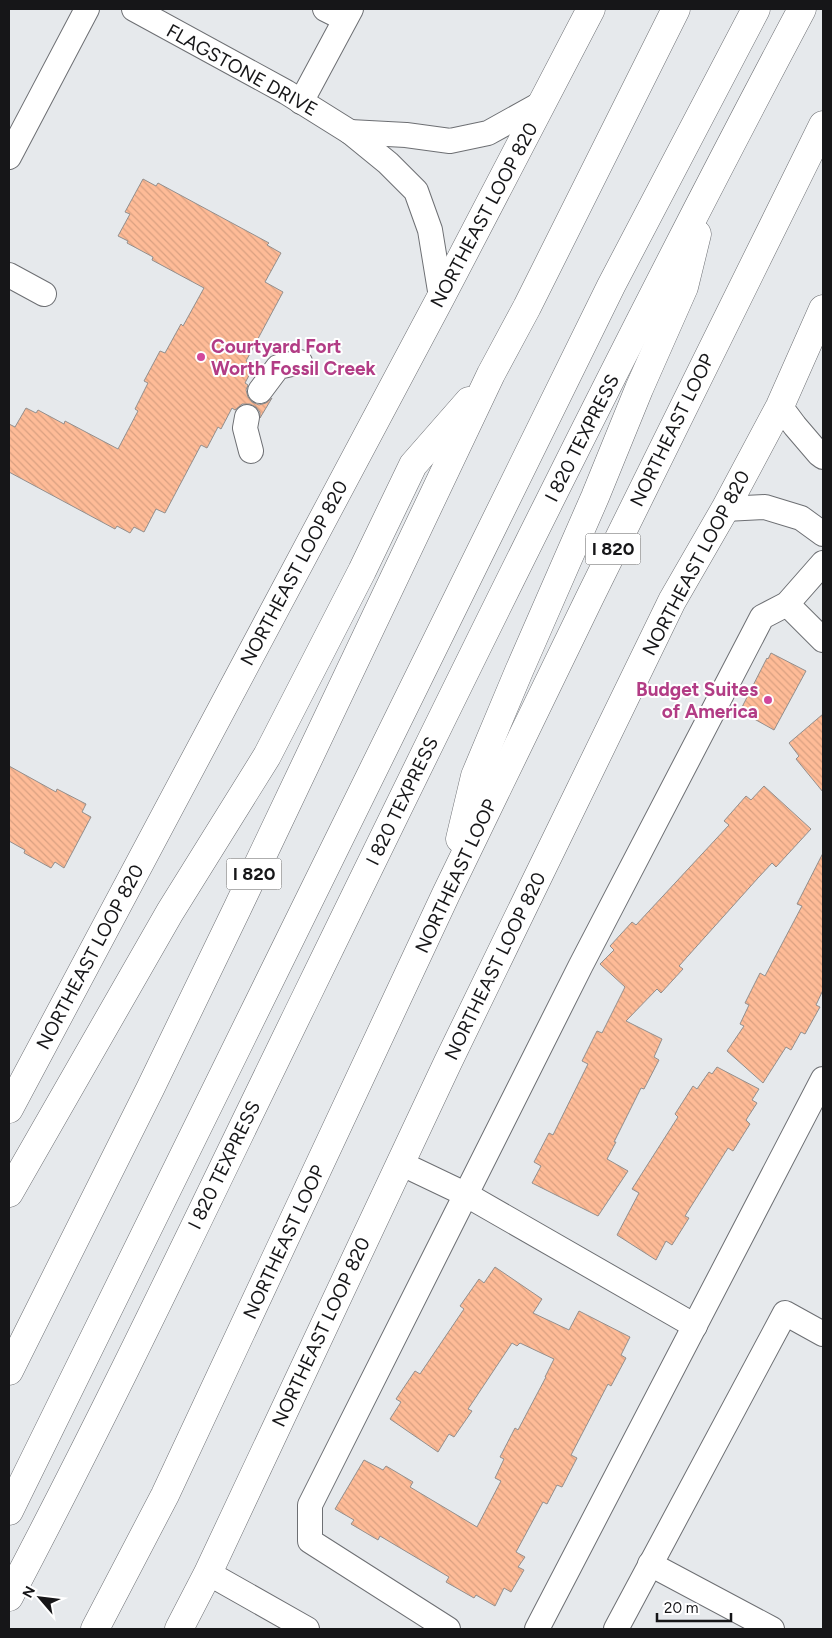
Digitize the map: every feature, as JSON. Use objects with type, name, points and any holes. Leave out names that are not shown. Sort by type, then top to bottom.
[{"type":"main road","name":"NORTHEAST LOOP 820","points":[[9,1109],[441,297],[591,9]]},
{"type":"main road","name":"I 820","points":[[9,1371],[150,1089],[492,374],[676,9]]},
{"type":"main road","name":"I 820 TEXPRESS","points":[[9,1511],[611,286],[756,9]]},
{"type":"main road","name":"I 820 TEXPRESS","points":[[9,1597],[142,1332],[400,803],[710,182],[802,9]]},
{"type":"main road","name":"NORTHEAST LOOP","points":[[95,1629],[165,1495],[446,894],[594,588],[823,125]]},
{"type":"main road","points":[[446,894],[475,776],[522,662],[596,497],[639,389],[684,287],[710,182]]},
{"type":"main road","name":"NORTHEAST LOOP 820","points":[[179,1629],[208,1573],[400,1163],[672,601],[780,406],[823,309]]},
{"type":"main road","points":[[9,1193],[170,912],[268,756],[362,572],[413,464],[492,374]]},
{"type":"street","points":[[9,156],[87,9]]},
{"type":"street","name":"FLAGSTONE DRIVE","points":[[134,9],[301,102],[350,132],[388,163],[416,191],[430,230],[441,297]]},
{"type":"street","points":[[301,102],[340,12]]},
{"type":"street","name":"FLAGSTONE DRIVE","points":[[350,132],[406,135],[450,141],[488,133],[542,103]]},
{"type":"street","points":[[9,275],[44,294]]},
{"type":"street","points":[[260,391],[278,367],[300,362]]},
{"type":"street","points":[[780,406],[794,426],[823,457]]},
{"type":"street","points":[[247,417],[245,428],[252,451]]},
{"type":"street","points":[[725,508],[765,507],[801,518],[823,534]]},
{"type":"street","points":[[448,1629],[310,1541],[310,1505],[581,965],[762,617],[787,604],[823,563]]},
{"type":"street","points":[[787,604],[823,640]]},
{"type":"street","points":[[537,1629],[823,1079]]},
{"type":"street","points":[[400,1163],[466,1194],[695,1326]]},
{"type":"street","points":[[616,1629],[785,1313],[823,1334]]},
{"type":"street","points":[[650,1564],[772,1629]]},
{"type":"street","points":[[208,1573],[307,1629]]},
{"type":"building","name":"Courtyard Fort Worth Fossil Creek","points":[[143,179],[156,186],[158,183],[269,243],[267,245],[281,253],[265,282],[283,292],[246,361],[254,366],[245,383],[248,385],[246,390],[248,397],[252,402],[259,405],[266,403],[272,398],[260,418],[260,412],[250,404],[242,404],[235,410],[232,408],[221,429],[218,427],[207,448],[201,445],[165,513],[156,509],[144,532],[134,527],[130,533],[117,526],[115,529],[9,472],[9,424],[15,427],[26,408],[36,413],[38,410],[64,424],[65,421],[118,449],[138,411],[135,409],[148,383],[144,381],[160,351],[165,353],[181,324],[183,326],[204,288],[152,260],[153,257],[118,236],[130,214],[125,212]]},
{"type":"building","name":"Budget Suites of America","points":[[771,653],[806,671],[774,730],[740,711]]},
{"type":"building","points":[[823,714],[823,792],[796,759],[799,756],[789,743]]},
{"type":"building","points":[[9,766],[56,792],[57,789],[86,804],[82,812],[91,817],[64,868],[55,862],[51,868],[24,853],[25,850],[9,841]]},
{"type":"building","points":[[764,786],[811,829],[776,867],[772,863],[758,878],[679,966],[683,969],[661,993],[657,989],[626,1021],[662,1039],[654,1057],[659,1060],[644,1089],[641,1088],[607,1159],[628,1171],[598,1216],[532,1183],[541,1166],[534,1162],[549,1133],[553,1135],[588,1064],[582,1061],[597,1031],[602,1033],[625,987],[600,964],[614,950],[610,946],[632,922],[636,925],[729,825],[724,821],[746,796],[751,800]]},
{"type":"building","points":[[823,853],[823,990],[816,1005],[820,1007],[805,1034],[801,1032],[791,1050],[786,1047],[763,1083],[727,1051],[744,1026],[740,1024],[749,1005],[745,1003],[760,973],[765,976],[802,906],[797,904]]},
{"type":"building","points":[[717,1067],[759,1089],[752,1100],[757,1103],[746,1120],[750,1124],[733,1151],[728,1148],[685,1216],[689,1218],[672,1245],[666,1241],[656,1260],[617,1235],[639,1193],[632,1189],[678,1117],[675,1114],[693,1086],[697,1089],[709,1072],[712,1074]]},
{"type":"building","points":[[495,1267],[542,1299],[533,1313],[569,1330],[579,1311],[630,1337],[621,1355],[626,1358],[611,1386],[608,1384],[571,1455],[577,1458],[562,1487],[557,1485],[547,1504],[543,1502],[516,1552],[525,1557],[518,1567],[524,1570],[511,1592],[504,1588],[495,1606],[476,1595],[474,1598],[446,1582],[449,1577],[380,1536],[378,1540],[351,1524],[354,1520],[335,1509],[364,1460],[383,1470],[386,1466],[413,1482],[410,1487],[477,1527],[501,1481],[495,1478],[504,1459],[500,1457],[515,1428],[518,1430],[554,1359],[520,1343],[517,1346],[512,1343],[468,1409],[472,1411],[454,1437],[449,1434],[438,1452],[390,1419],[401,1402],[396,1399],[415,1371],[420,1374],[464,1309],[460,1306],[479,1279],[484,1283]]},
{"type":"place","name":"Courtyard Fort Worth Fossil Creek","points":[[201,357]]},
{"type":"place","name":"Budget Suites of America","points":[[768,700]]}]
